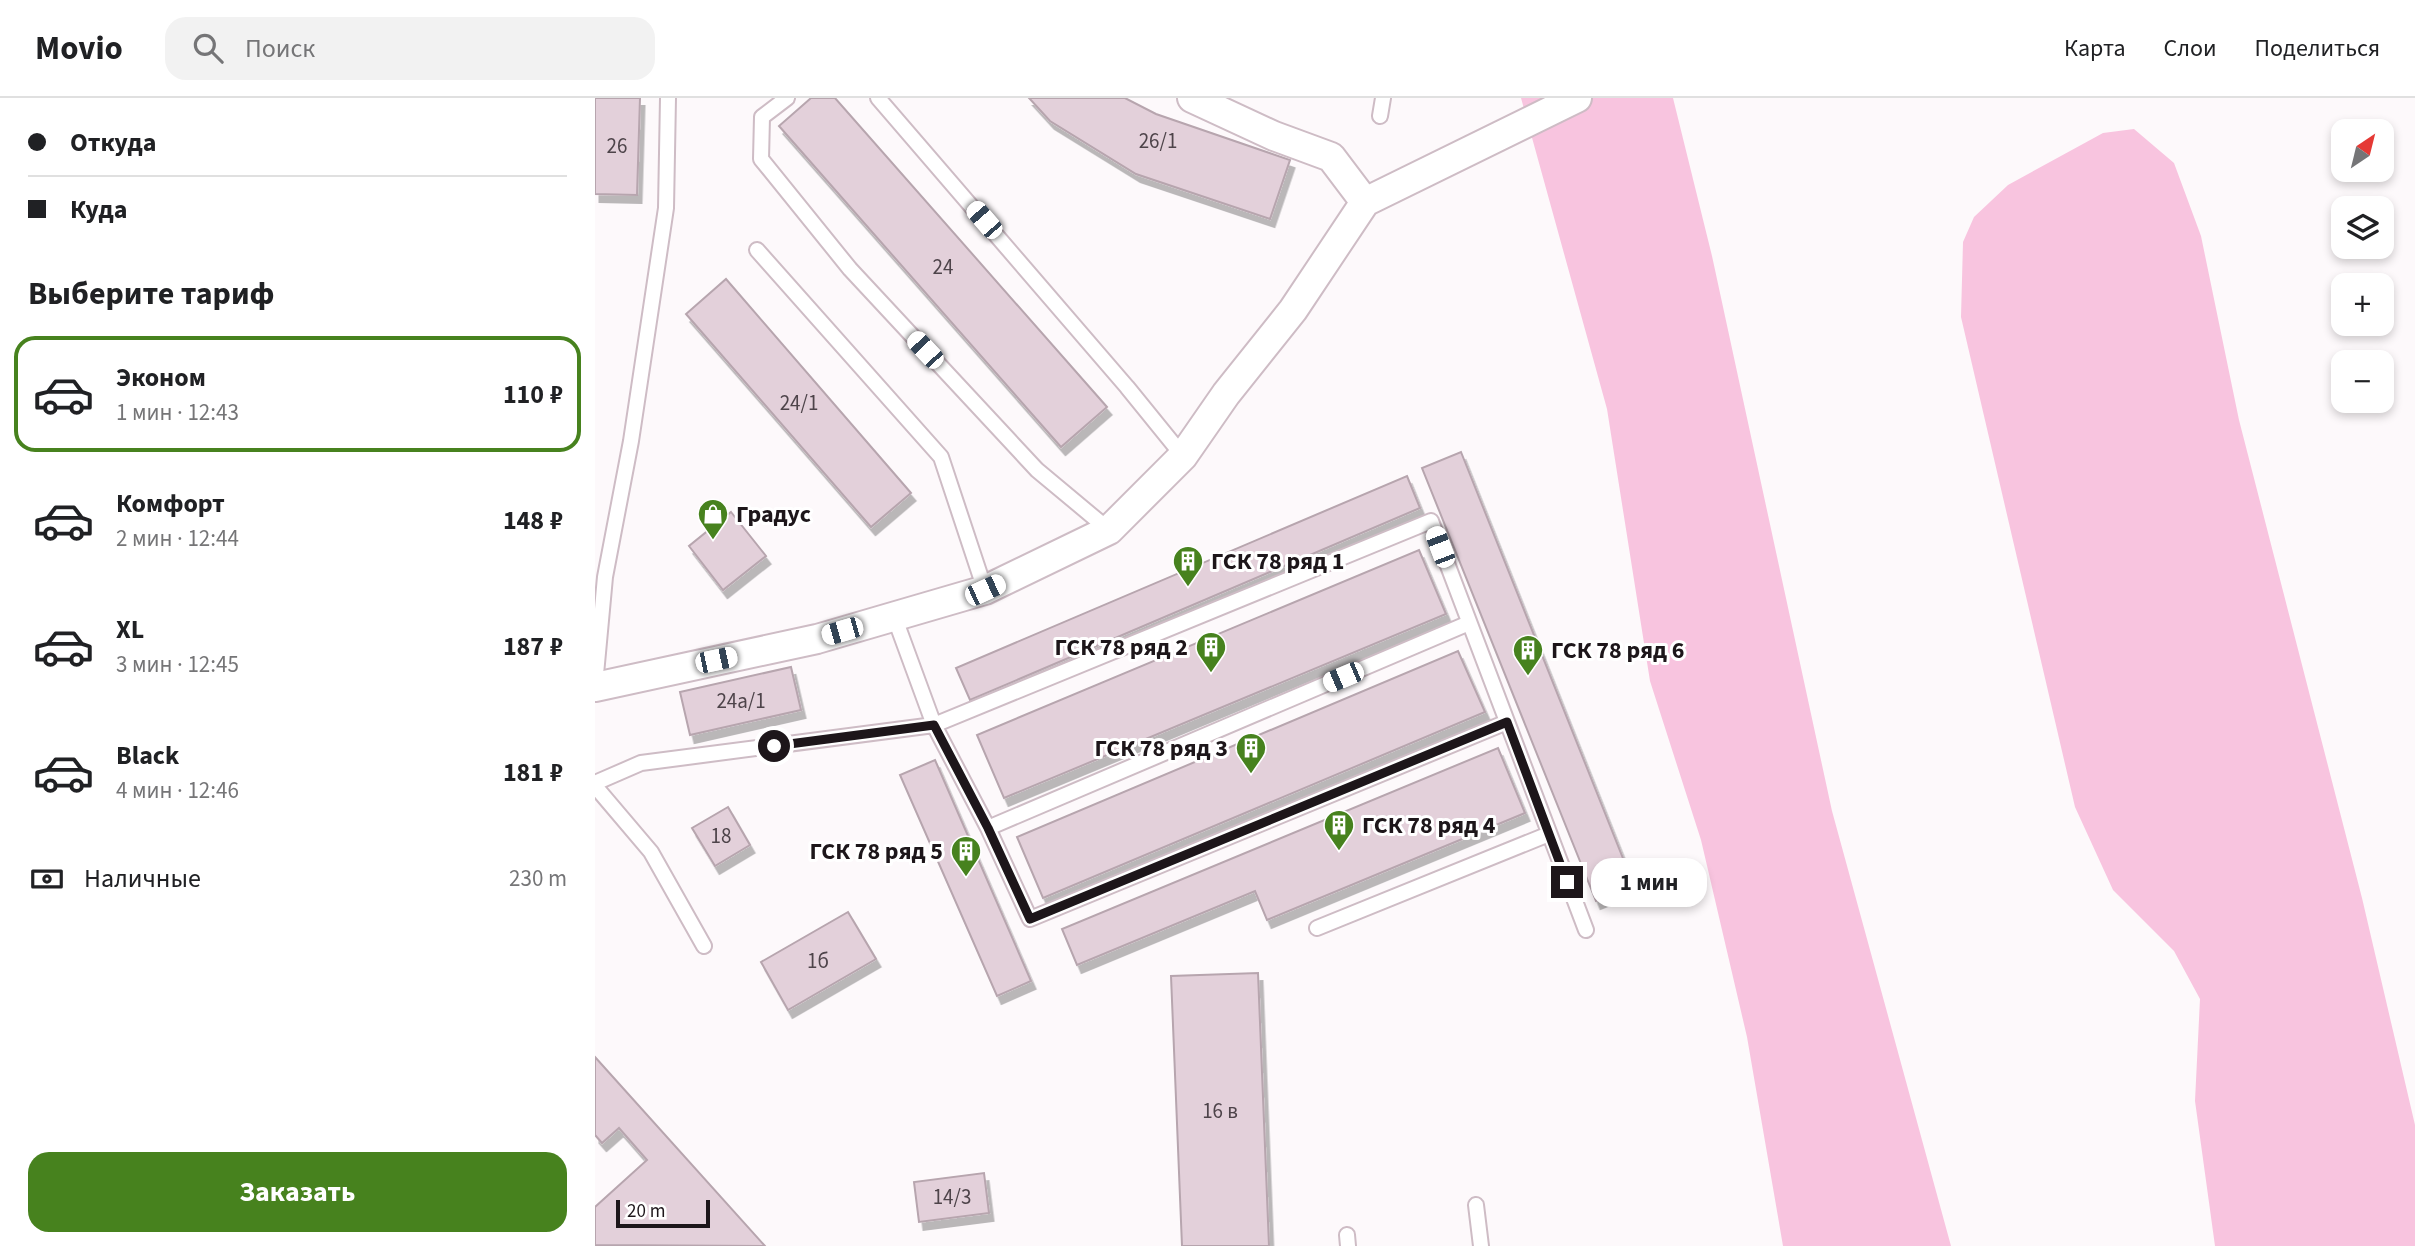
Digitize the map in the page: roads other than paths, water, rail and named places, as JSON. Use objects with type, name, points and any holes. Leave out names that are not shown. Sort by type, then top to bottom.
[{"type":"street","points":[[1192,98],[1274,136],[1331,157],[1364,202]]},
{"type":"street","points":[[595,686],[817,639],[985,590],[1109,530],[1182,456],[1226,394],[1293,310],[1364,202],[1577,98]]},
{"type":"lane","points":[[595,686],[605,577],[631,441],[666,208],[668,98]]},
{"type":"lane","points":[[787,98],[762,117],[761,159],[850,269],[1037,471],[1109,530]]},
{"type":"lane","points":[[878,98],[1128,387],[1182,456]]},
{"type":"lane","points":[[1380,116],[1383,98]]},
{"type":"lane","points":[[757,250],[941,457],[985,590]]},
{"type":"lane","points":[[704,946],[651,852],[595,784],[641,762],[934,725],[1431,521],[1586,930]]},
{"type":"lane","points":[[894,616],[934,725],[988,828],[1030,919],[1507,722]]},
{"type":"lane","points":[[988,828],[1469,623]]},
{"type":"lane","points":[[1317,928],[1549,834]]},
{"type":"lane","points":[[1476,1205],[1481,1246]]},
{"type":"place","name":"Градус","points":[[713,541]]},
{"type":"place","name":"ГСК 78 ряд 1","points":[[1188,588]]},
{"type":"place","name":"ГСК 78 ряд 2","points":[[1211,674]]},
{"type":"place","name":"ГСК 78 ряд 6","points":[[1528,677]]},
{"type":"place","name":"ГСК 78 ряд 3","points":[[1251,775]]},
{"type":"place","name":"ГСК 78 ряд 4","points":[[1339,852]]},
{"type":"place","name":"ГСК 78 ряд 5","points":[[966,878]]}]
